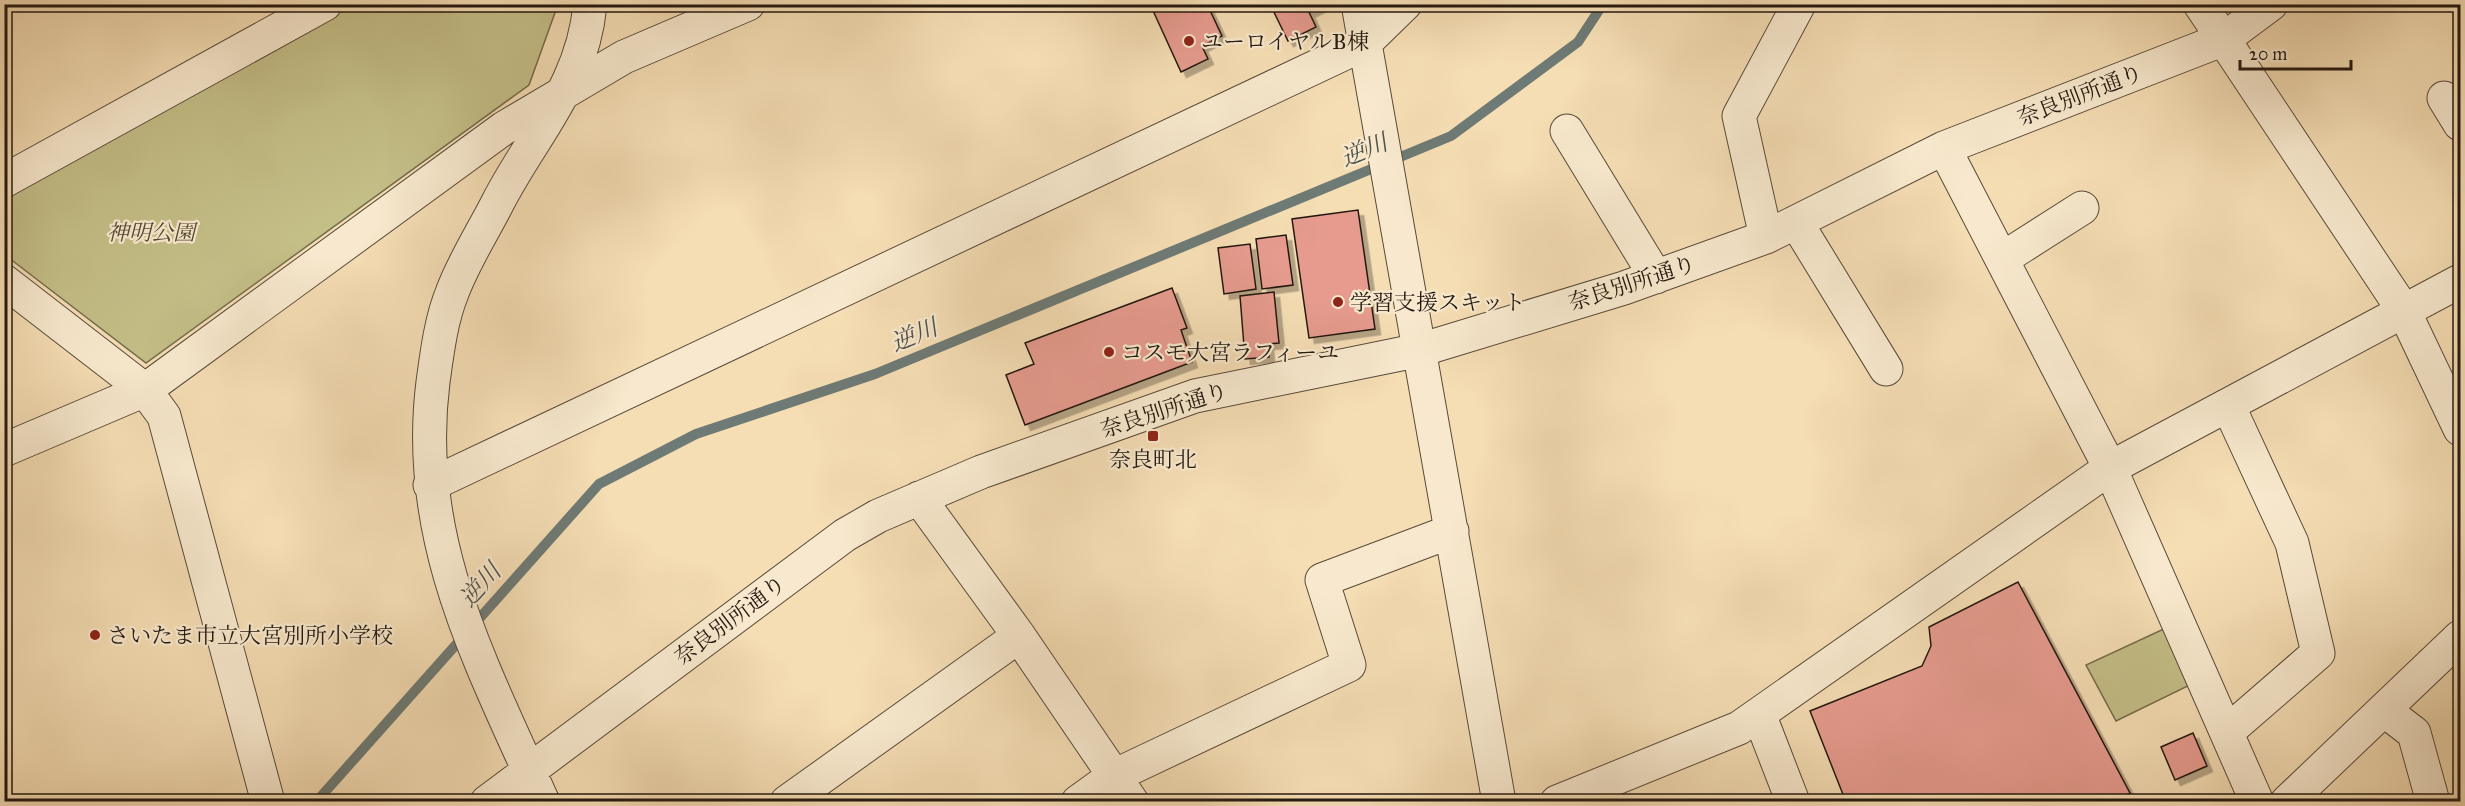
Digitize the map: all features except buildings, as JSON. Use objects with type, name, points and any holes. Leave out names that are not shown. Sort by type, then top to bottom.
[{"type":"street","points":[[4,181],[325,4]]},
{"type":"street","points":[[543,801],[458,605],[439,538],[430,485],[427,425],[436,359],[452,294],[499,199],[564,94],[581,56],[590,4]]},
{"type":"street","points":[[4,450],[145,390],[504,128],[624,57],[748,4]]},
{"type":"street","points":[[1358,4],[1499,801]]},
{"type":"street","points":[[430,485],[1364,44],[1405,4]]},
{"type":"street","points":[[1766,237],[1739,116],[1799,4]]},
{"type":"street","points":[[2200,4],[2404,311],[2453,394],[2460,429]]},
{"type":"street","name":"奈良別所通り","points":[[488,801],[845,535],[878,516],[919,498],[1195,396],[1420,350],[1656,277],[1766,237],[1944,148],[2224,39],[2271,4]]},
{"type":"street","points":[[1568,130],[1656,277]]},
{"type":"street","points":[[1944,148],[2110,468],[2258,801]]},
{"type":"street","points":[[2002,259],[2082,208]]},
{"type":"street","points":[[1796,222],[1886,369]]},
{"type":"street","points":[[4,281],[145,390],[164,416],[268,801]]},
{"type":"street","points":[[1557,801],[1739,728],[2110,468],[2460,281]]},
{"type":"street","points":[[2227,732],[2318,653],[2292,543],[2228,405]]},
{"type":"street","points":[[919,498],[1019,636],[1123,789]]},
{"type":"street","points":[[1078,801],[1123,789],[1349,665],[1322,580],[1452,531]]},
{"type":"street","points":[[787,801],[1019,636]]},
{"type":"street","points":[[2287,801],[2460,637]]},
{"type":"street","points":[[2384,710],[2414,733],[2433,801]]},
{"type":"street","points":[[1759,714],[1794,801]]},
{"type":"green space","name":"神明公園","points":[[348,5],[557,5],[557,7],[529,85],[146,363],[5,255],[4,194]]},
{"type":"green space","points":[[2168,627],[2194,683],[2116,721],[2086,665]]},
{"type":"waterway","name":"逆川","points":[[316,802],[599,484],[696,434],[875,374],[1451,136],[1578,42],[1603,4]]},
{"type":"place","name":"ユーロイヤルB棟","points":[[1189,41]]},
{"type":"place","name":"学習支援スキット","points":[[1338,302]]},
{"type":"place","name":"コスモ大宮ラフィーユ","points":[[1109,352]]},
{"type":"place","name":"奈良町北","points":[[1153,436]]},
{"type":"place","name":"さいたま市立大宮別所小学校","points":[[95,635]]}]
